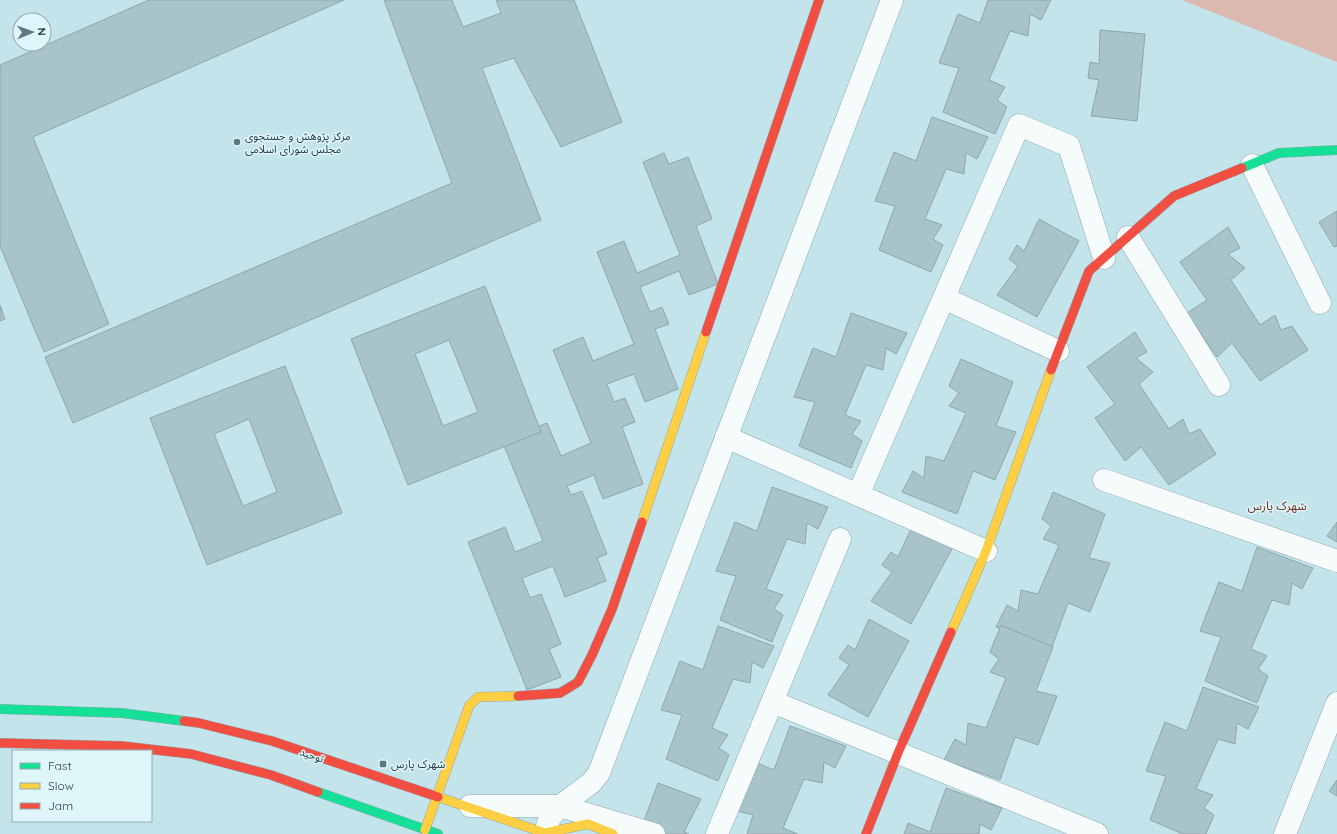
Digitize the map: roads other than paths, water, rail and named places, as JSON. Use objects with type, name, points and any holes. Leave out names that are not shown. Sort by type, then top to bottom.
[{"type":"street","points":[[426,830],[469,706],[478,697],[533,696],[560,693],[578,682],[592,656],[612,609],[820,0]]},
{"type":"street","points":[[613,834],[588,824],[545,833],[550,817],[560,806],[591,783],[599,773],[892,0]]},
{"type":"street","points":[[858,495],[1019,125],[1069,146],[1104,258]]},
{"type":"street","points":[[866,834],[898,753],[986,551],[1058,351],[1089,272],[1174,196],[1279,153],[1337,150]]},
{"type":"street","points":[[1252,165],[1320,303]]},
{"type":"street","points":[[1128,237],[1219,385]]},
{"type":"street","points":[[944,298],[1058,351]]},
{"type":"street","points":[[726,437],[986,551]]},
{"type":"street","points":[[1104,480],[1337,561]]},
{"type":"street","points":[[717,834],[840,539]]},
{"type":"street","points":[[773,702],[1097,834]]},
{"type":"street","points":[[1285,834],[1337,703]]},
{"type":"street","name":"توحید","points":[[0,708],[122,713],[199,723],[272,742],[545,833]]},
{"type":"street","points":[[0,743],[122,746],[191,754],[271,775],[438,834]]},
{"type":"street","points":[[463,806],[560,806],[654,834]]},
{"type":"place","name":"مرکز پژوهش و جستجوی مجلس شورای اسلامی","points":[[237,142]]},
{"type":"place","name":"شهرک پارس","points":[[383,764]]},
{"type":"district","name":"شهرک پارس","points":[[1277,506]]}]
